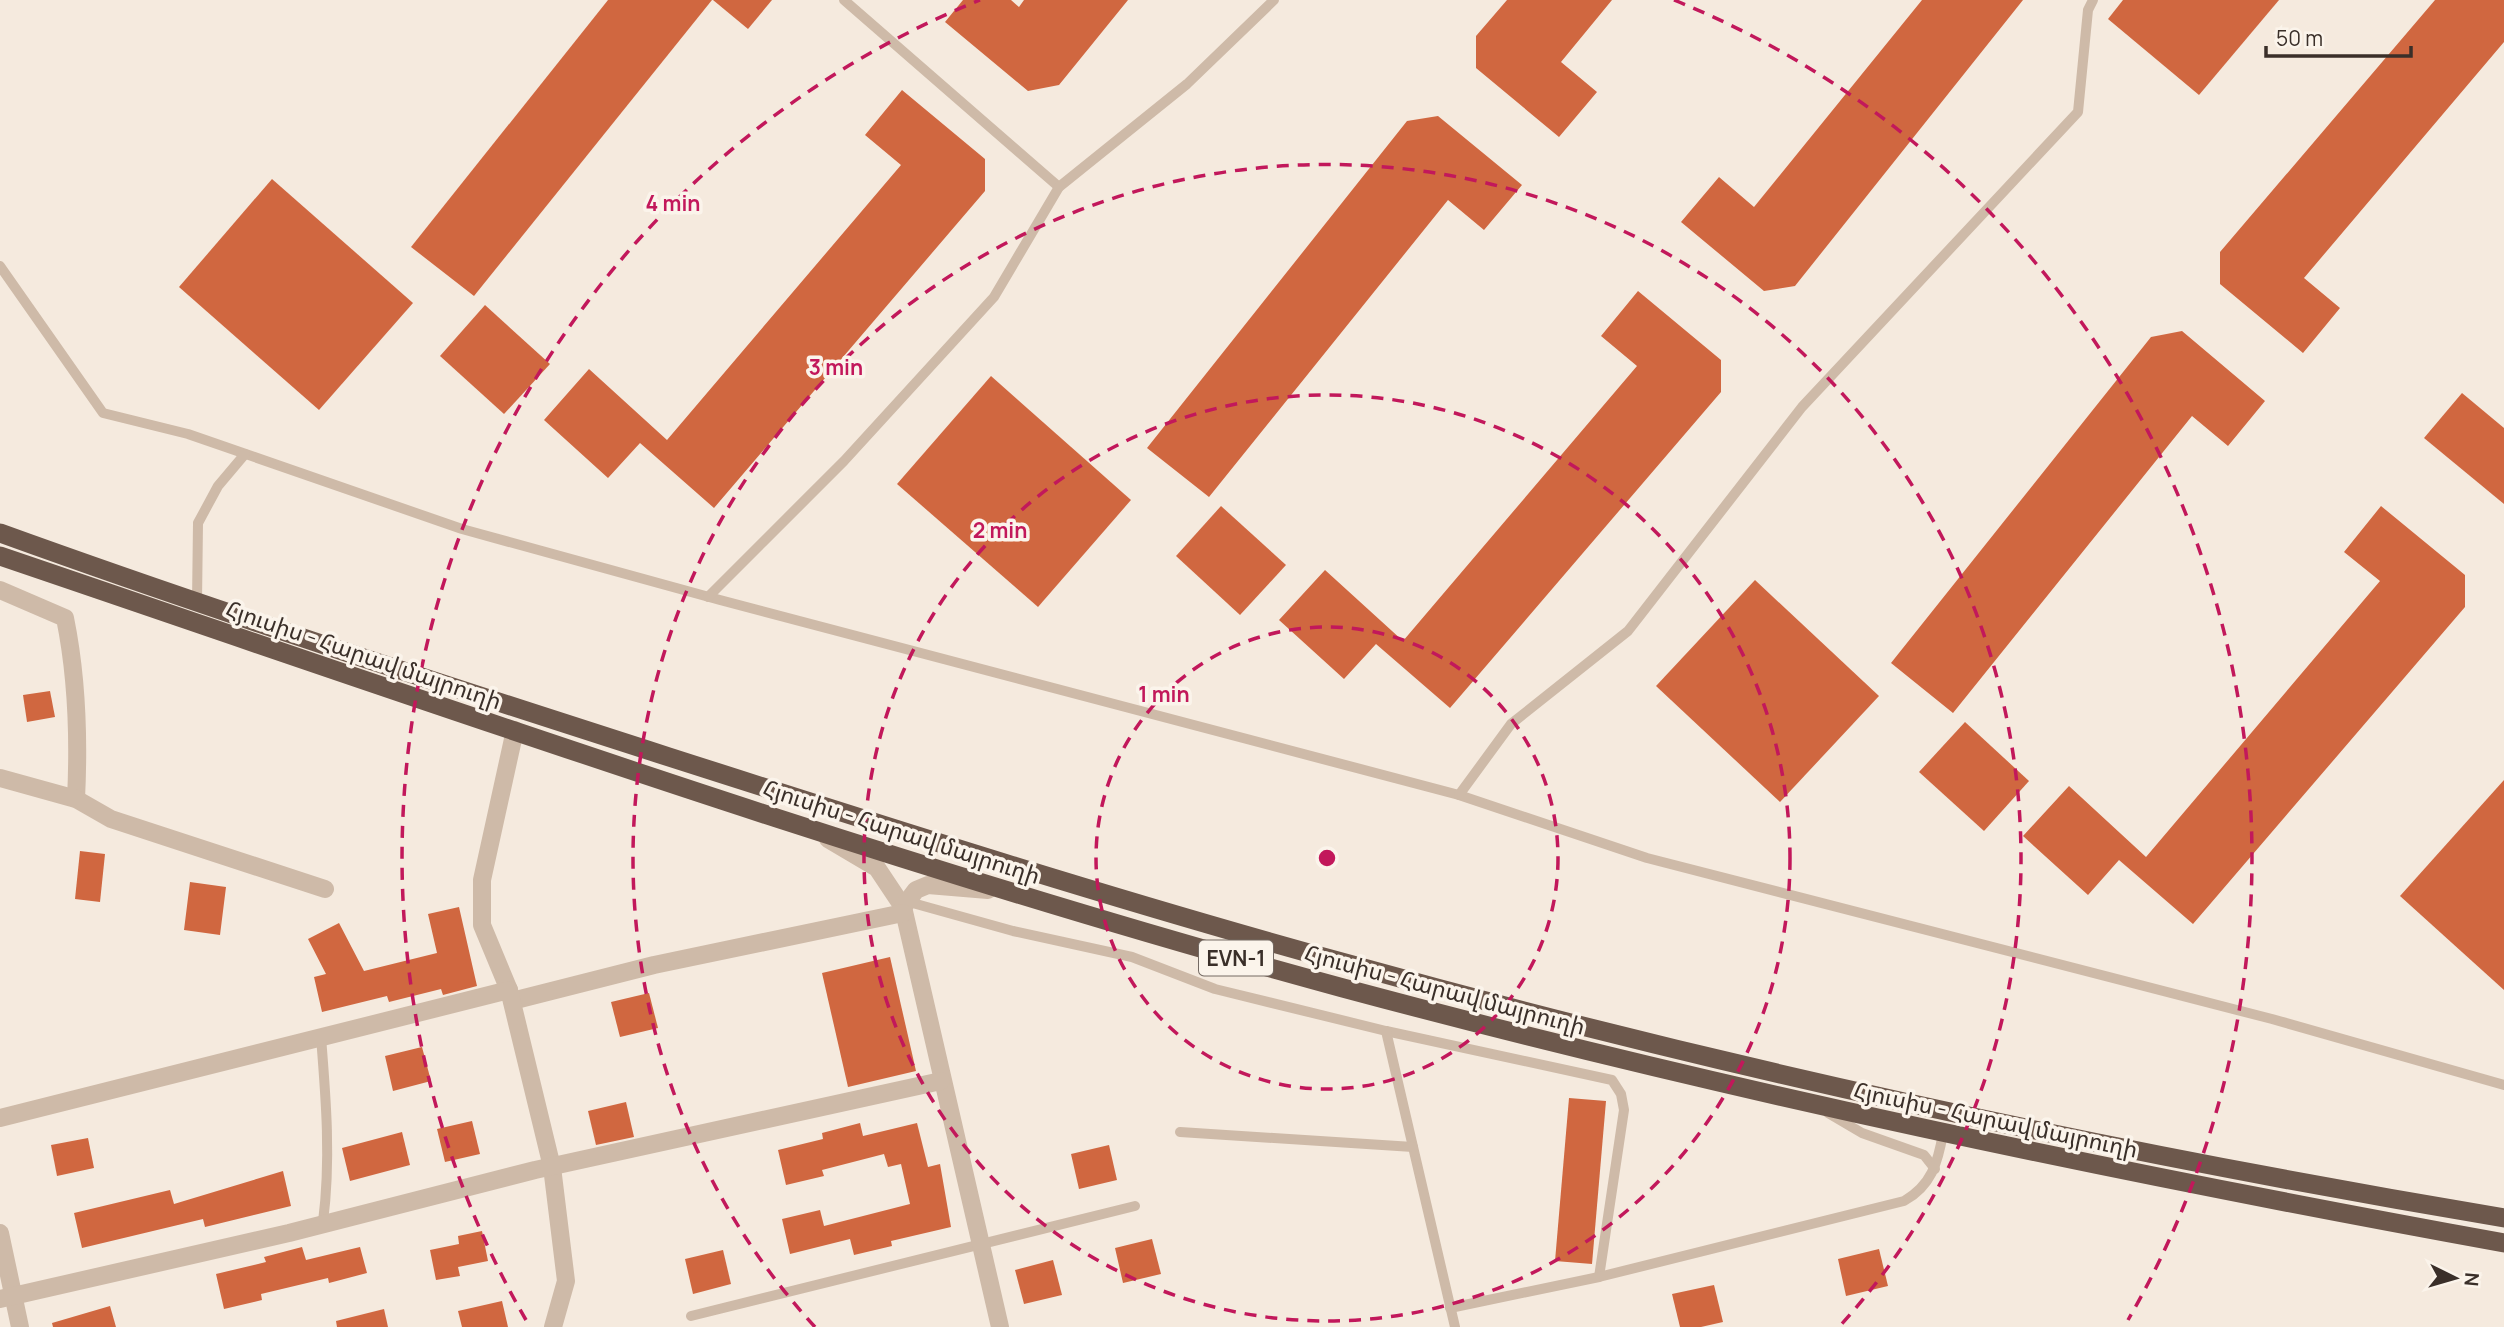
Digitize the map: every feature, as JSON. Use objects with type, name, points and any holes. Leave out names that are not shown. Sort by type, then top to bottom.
[{"type":"highway","name":"Հյուսիս - Հարավ մայրուղի","points":[[0,533],[197,602],[949,847],[1372,971],[1590,1028],[2061,1136],[2504,1218]]},
{"type":"highway","name":"Հյուսիս - Հարավ մայրուղի","points":[[0,556],[804,825],[1009,891],[1338,987],[1536,1039],[1815,1106],[2208,1189],[2504,1242]]},
{"type":"street","points":[[0,590],[65,618],[72,653],[78,755],[76,799]]},
{"type":"street","points":[[515,730],[482,880],[482,925],[510,996],[552,1167],[566,1281],[553,1327]]},
{"type":"street","points":[[0,778],[76,799],[111,819],[325,889]]},
{"type":"street","points":[[804,825],[877,868],[905,907],[941,1081],[1000,1327]]},
{"type":"street","points":[[0,1118],[321,1037],[905,907],[916,890],[928,885],[1009,891]]},
{"type":"street","points":[[7,1298],[289,1233],[323,1222],[552,1167],[941,1081]]},
{"type":"street","points":[[0,1233],[7,1298],[20,1327]]},
{"type":"lane","points":[[844,0],[1059,187]]},
{"type":"lane","points":[[708,597],[844,461],[995,297],[1059,187],[1187,84],[1274,0]]},
{"type":"lane","points":[[1460,795],[1511,724],[1628,631],[1802,407],[2078,111],[2088,10],[2093,0]]},
{"type":"lane","points":[[0,266],[103,413],[188,434],[462,528],[708,597],[1460,795],[1647,858],[2272,1019],[2504,1085]]},
{"type":"lane","points":[[197,602],[198,523],[218,486],[245,454]]},
{"type":"lane","points":[[905,907],[1132,957],[1215,989],[1386,1031],[1612,1080],[1621,1094],[1624,1110],[1599,1277]]},
{"type":"lane","points":[[1386,1031],[1455,1327]]},
{"type":"lane","points":[[321,1037],[327,1134],[327,1187],[323,1222]]},
{"type":"lane","points":[[1815,1106],[1861,1133],[1924,1155],[1935,1169]]},
{"type":"lane","points":[[1180,1132],[1413,1147]]},
{"type":"lane","points":[[1450,1308],[1599,1277],[1904,1201],[1920,1192],[1935,1169],[1943,1133]]},
{"type":"lane","points":[[691,1316],[1135,1206]]},
{"type":"building","points":[[608,0],[712,0],[474,296],[411,247]]},
{"type":"building","points":[[713,0],[772,0],[748,29]]},
{"type":"building","points":[[963,0],[1011,0],[1019,7],[1024,0],[1128,0],[1059,85],[1028,91],[945,22]]},
{"type":"building","points":[[1507,0],[1612,0],[1561,62],[1597,92],[1559,137],[1476,68],[1476,36]]},
{"type":"building","points":[[1922,0],[2023,0],[1795,286],[1764,291],[1681,222],[1719,177],[1754,207]]},
{"type":"building","points":[[2123,0],[2279,0],[2199,95],[2108,19]]},
{"type":"building","points":[[2435,0],[2504,0],[2504,42],[2304,278],[2340,308],[2303,353],[2220,284],[2220,252]]},
{"type":"building","points":[[902,90],[985,159],[985,191],[714,508],[640,443],[608,478],[544,420],[589,369],[667,440],[901,165],[865,135]]},
{"type":"building","points":[[1438,116],[1522,185],[1484,230],[1448,200],[1209,497],[1147,448],[1407,121]]},
{"type":"building","points":[[272,179],[413,303],[319,410],[179,287]]},
{"type":"building","points":[[1638,291],[1721,360],[1721,392],[1450,708],[1376,644],[1344,679],[1279,620],[1325,570],[1403,641],[1637,366],[1601,336]]},
{"type":"building","points":[[485,305],[550,364],[504,414],[440,356]]},
{"type":"building","points":[[2182,331],[2265,401],[2228,446],[2192,416],[1953,713],[1891,663],[2151,337]]},
{"type":"building","points":[[991,376],[1131,500],[1038,607],[897,484]]},
{"type":"building","points":[[2462,393],[2504,428],[2504,504],[2424,438]]},
{"type":"building","points":[[1221,506],[1286,565],[1240,615],[1176,556]]},
{"type":"building","points":[[2381,506],[2465,575],[2465,607],[2193,924],[2119,860],[2088,895],[2023,836],[2069,786],[2146,857],[2380,581],[2344,552]]},
{"type":"building","points":[[1755,580],[1879,696],[1780,802],[1656,686]]},
{"type":"building","points":[[50,691],[55,717],[27,722],[23,695]]},
{"type":"building","points":[[1965,722],[2029,781],[1984,831],[1919,772]]},
{"type":"building","points":[[2504,780],[2504,990],[2400,896]]},
{"type":"building","points":[[80,851],[105,854],[100,902],[75,899]]},
{"type":"building","points":[[190,882],[226,887],[220,935],[184,930]]},
{"type":"building","points":[[459,907],[477,986],[443,995],[441,989],[389,1002],[387,996],[322,1012],[314,977],[326,974],[308,939],[339,923],[364,971],[437,953],[428,914]]},
{"type":"building","points":[[890,957],[916,1071],[848,1087],[822,973]]},
{"type":"building","points":[[649,993],[658,1028],[620,1037],[611,1002]]},
{"type":"building","points":[[422,1047],[431,1081],[393,1091],[385,1056]]},
{"type":"building","points":[[1569,1098],[1606,1101],[1592,1264],[1555,1261]]},
{"type":"building","points":[[626,1102],[634,1137],[596,1145],[588,1111]]},
{"type":"building","points":[[472,1121],[480,1154],[445,1162],[437,1129]]},
{"type":"building","points":[[860,1123],[863,1136],[917,1123],[928,1167],[940,1164],[951,1227],[891,1241],[892,1246],[854,1255],[850,1239],[790,1254],[782,1219],[820,1210],[824,1226],[910,1204],[901,1164],[888,1167],[884,1154],[822,1170],[824,1176],[786,1185],[778,1150],[823,1139],[822,1133]]},
{"type":"building","points":[[402,1132],[410,1165],[350,1181],[342,1148]]},
{"type":"building","points":[[88,1138],[94,1168],[57,1176],[51,1145]]},
{"type":"building","points":[[1109,1145],[1117,1180],[1079,1189],[1071,1154]]},
{"type":"building","points":[[283,1171],[291,1206],[205,1227],[203,1219],[82,1248],[74,1213],[170,1190],[174,1204]]},
{"type":"building","points":[[482,1231],[488,1261],[458,1267],[460,1276],[436,1280],[430,1250],[459,1244],[458,1236]]},
{"type":"building","points":[[1152,1239],[1161,1274],[1123,1283],[1115,1248]]},
{"type":"building","points":[[302,1247],[306,1260],[360,1247],[367,1273],[329,1283],[328,1278],[261,1294],[262,1300],[224,1309],[216,1274],[266,1262],[264,1257]]},
{"type":"building","points":[[1879,1249],[1888,1286],[1846,1296],[1838,1259]]},
{"type":"building","points":[[723,1250],[731,1284],[693,1294],[685,1259]]},
{"type":"building","points":[[1053,1260],[1062,1295],[1024,1304],[1015,1270]]},
{"type":"building","points":[[1714,1285],[1723,1322],[1701,1327],[1680,1327],[1672,1294]]},
{"type":"building","points":[[502,1301],[508,1327],[462,1327],[458,1311]]},
{"type":"building","points":[[110,1306],[116,1327],[53,1327],[52,1323]]},
{"type":"building","points":[[384,1309],[388,1327],[337,1327],[336,1321]]}]
